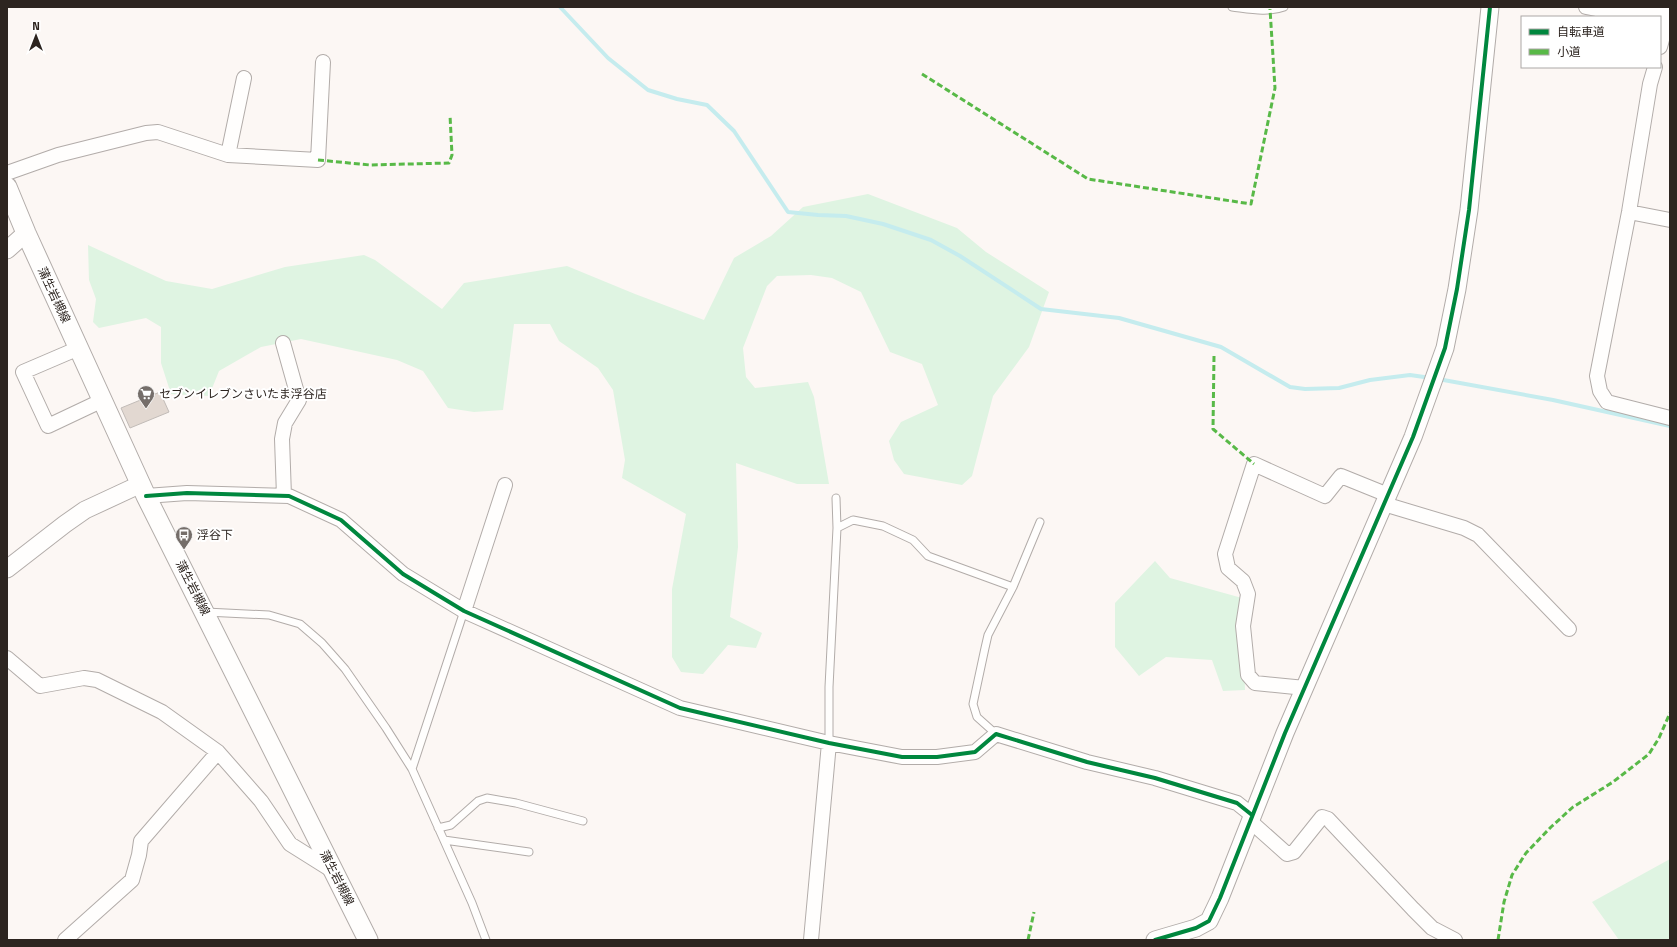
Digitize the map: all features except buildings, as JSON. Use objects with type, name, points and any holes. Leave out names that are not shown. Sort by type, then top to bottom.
[{"type":"main road","name":"蒲生岩槻線","points":[[7,187],[26,233],[144,490],[368,940]]},
{"type":"street","points":[[1154,940],[1196,928],[1209,921],[1220,898],[1251,818],[1305,688],[1413,437],[1445,348],[1457,289],[1469,210],[1490,7]]},
{"type":"street","points":[[1586,7],[1669,14],[1661,43]]},
{"type":"street","points":[[7,173],[58,155],[146,133],[158,132],[228,155],[318,160],[323,62]]},
{"type":"street","points":[[1655,68],[1650,84],[1629,212],[1598,376],[1600,391],[1607,402],[1670,418]]},
{"type":"street","points":[[228,155],[244,78]]},
{"type":"street","points":[[1629,212],[1670,220]]},
{"type":"street","points":[[7,250],[26,233]]},
{"type":"street","points":[[284,343],[299,400],[285,423],[282,439],[284,496]]},
{"type":"street","points":[[79,348],[23,372],[48,426],[102,400]]},
{"type":"street","points":[[1305,688],[1255,683],[1248,675],[1243,626],[1248,594],[1242,581],[1228,568],[1224,554],[1254,464],[1325,496],[1341,476],[1386,499],[1464,528],[1478,535],[1569,629]]},
{"type":"street","points":[[464,611],[505,485]]},
{"type":"street","points":[[7,570],[84,510],[144,490],[187,493],[289,496],[341,520],[403,574],[464,611],[680,708],[829,743],[902,757],[931,757],[975,752],[996,734],[1087,762],[1155,778],[1237,803],[1287,854],[1294,852],[1322,817],[1328,819],[1432,928],[1455,940]]},
{"type":"street","points":[[7,658],[40,686],[84,678],[97,680],[162,712],[218,752],[261,801],[290,844],[333,871]]},
{"type":"street","points":[[811,940],[829,743]]},
{"type":"street","points":[[66,940],[132,880],[140,855],[141,841],[218,752]]},
{"type":"lane","points":[[1232,7],[1258,10],[1279,9],[1284,7]]},
{"type":"lane","points":[[829,743],[829,687],[837,528],[836,498]]},
{"type":"lane","points":[[837,528],[853,520],[883,526],[913,540],[928,556],[1013,587]]},
{"type":"lane","points":[[996,734],[977,717],[973,704],[988,635],[1013,587],[1040,522]]},
{"type":"lane","points":[[412,769],[464,611]]},
{"type":"lane","points":[[205,612],[270,615],[300,624],[322,643],[345,669],[386,728],[412,769],[472,903],[486,940]]},
{"type":"lane","points":[[438,828],[451,826],[478,801],[487,798],[516,803],[582,821]]},
{"type":"lane","points":[[444,840],[529,852]]},
{"type":"green space","points":[[868,194],[957,228],[986,252],[1049,292],[1029,347],[993,396],[972,476],[962,485],[904,474],[894,460],[889,441],[901,422],[938,405],[922,364],[890,352],[861,292],[832,278],[811,275],[777,276],[767,286],[743,348],[746,377],[755,388],[808,382],[814,397],[829,484],[797,484],[736,463],[738,547],[730,617],[762,633],[756,648],[728,645],[703,674],[681,672],[672,657],[672,589],[686,514],[622,478],[625,460],[613,390],[598,368],[559,341],[550,324],[514,324],[503,410],[474,412],[448,408],[423,371],[397,360],[301,339],[261,347],[219,371],[209,396],[171,394],[161,363],[161,327],[146,318],[99,328],[93,322],[96,299],[89,280],[88,245],[166,281],[212,289],[285,267],[364,255],[375,260],[442,309],[464,283],[567,266],[704,320],[734,258],[771,236],[803,207]]},
{"type":"green space","points":[[1155,561],[1170,578],[1242,598],[1245,690],[1223,691],[1212,660],[1166,657],[1139,676],[1115,647],[1115,603]]},
{"type":"green space","points":[[1670,859],[1670,940],[1619,940],[1592,902]]},
{"type":"waterway","points":[[560,7],[608,58],[648,90],[677,99],[707,105],[734,131],[788,212],[846,216],[883,224],[931,240],[960,256],[1041,309],[1119,318],[1221,347],[1290,387],[1305,389],[1339,388],[1370,380],[1410,375],[1431,378]]},
{"type":"waterway","points":[[1438,379],[1553,400],[1670,426]]},
{"type":"marked path","points":[[922,74],[1088,179],[1251,204],[1275,88],[1270,9]]},
{"type":"marked path","points":[[318,160],[370,165],[449,163],[452,155],[450,115]]},
{"type":"marked path","points":[[1214,356],[1213,429],[1254,464]]},
{"type":"marked path","points":[[1498,940],[1504,902],[1512,875],[1526,853],[1573,807],[1613,782],[1649,754],[1659,738],[1670,713]]},
{"type":"marked path","points":[[1028,940],[1034,912]]},
{"type":"cycle path","points":[[1155,940],[1196,928],[1209,921],[1220,898],[1285,733],[1413,437],[1445,348],[1457,289],[1469,210],[1490,7]]},
{"type":"cycle path","points":[[146,496],[187,493],[289,496],[341,520],[403,574],[464,611],[680,708],[829,743],[902,757],[937,757],[975,752],[996,734],[1087,762],[1155,778],[1237,803],[1252,815]]},
{"type":"place","name":"セブンイレブンさいたま浮谷店","points":[[146,409]]},
{"type":"place","name":"浮谷下","points":[[184,550]]}]
